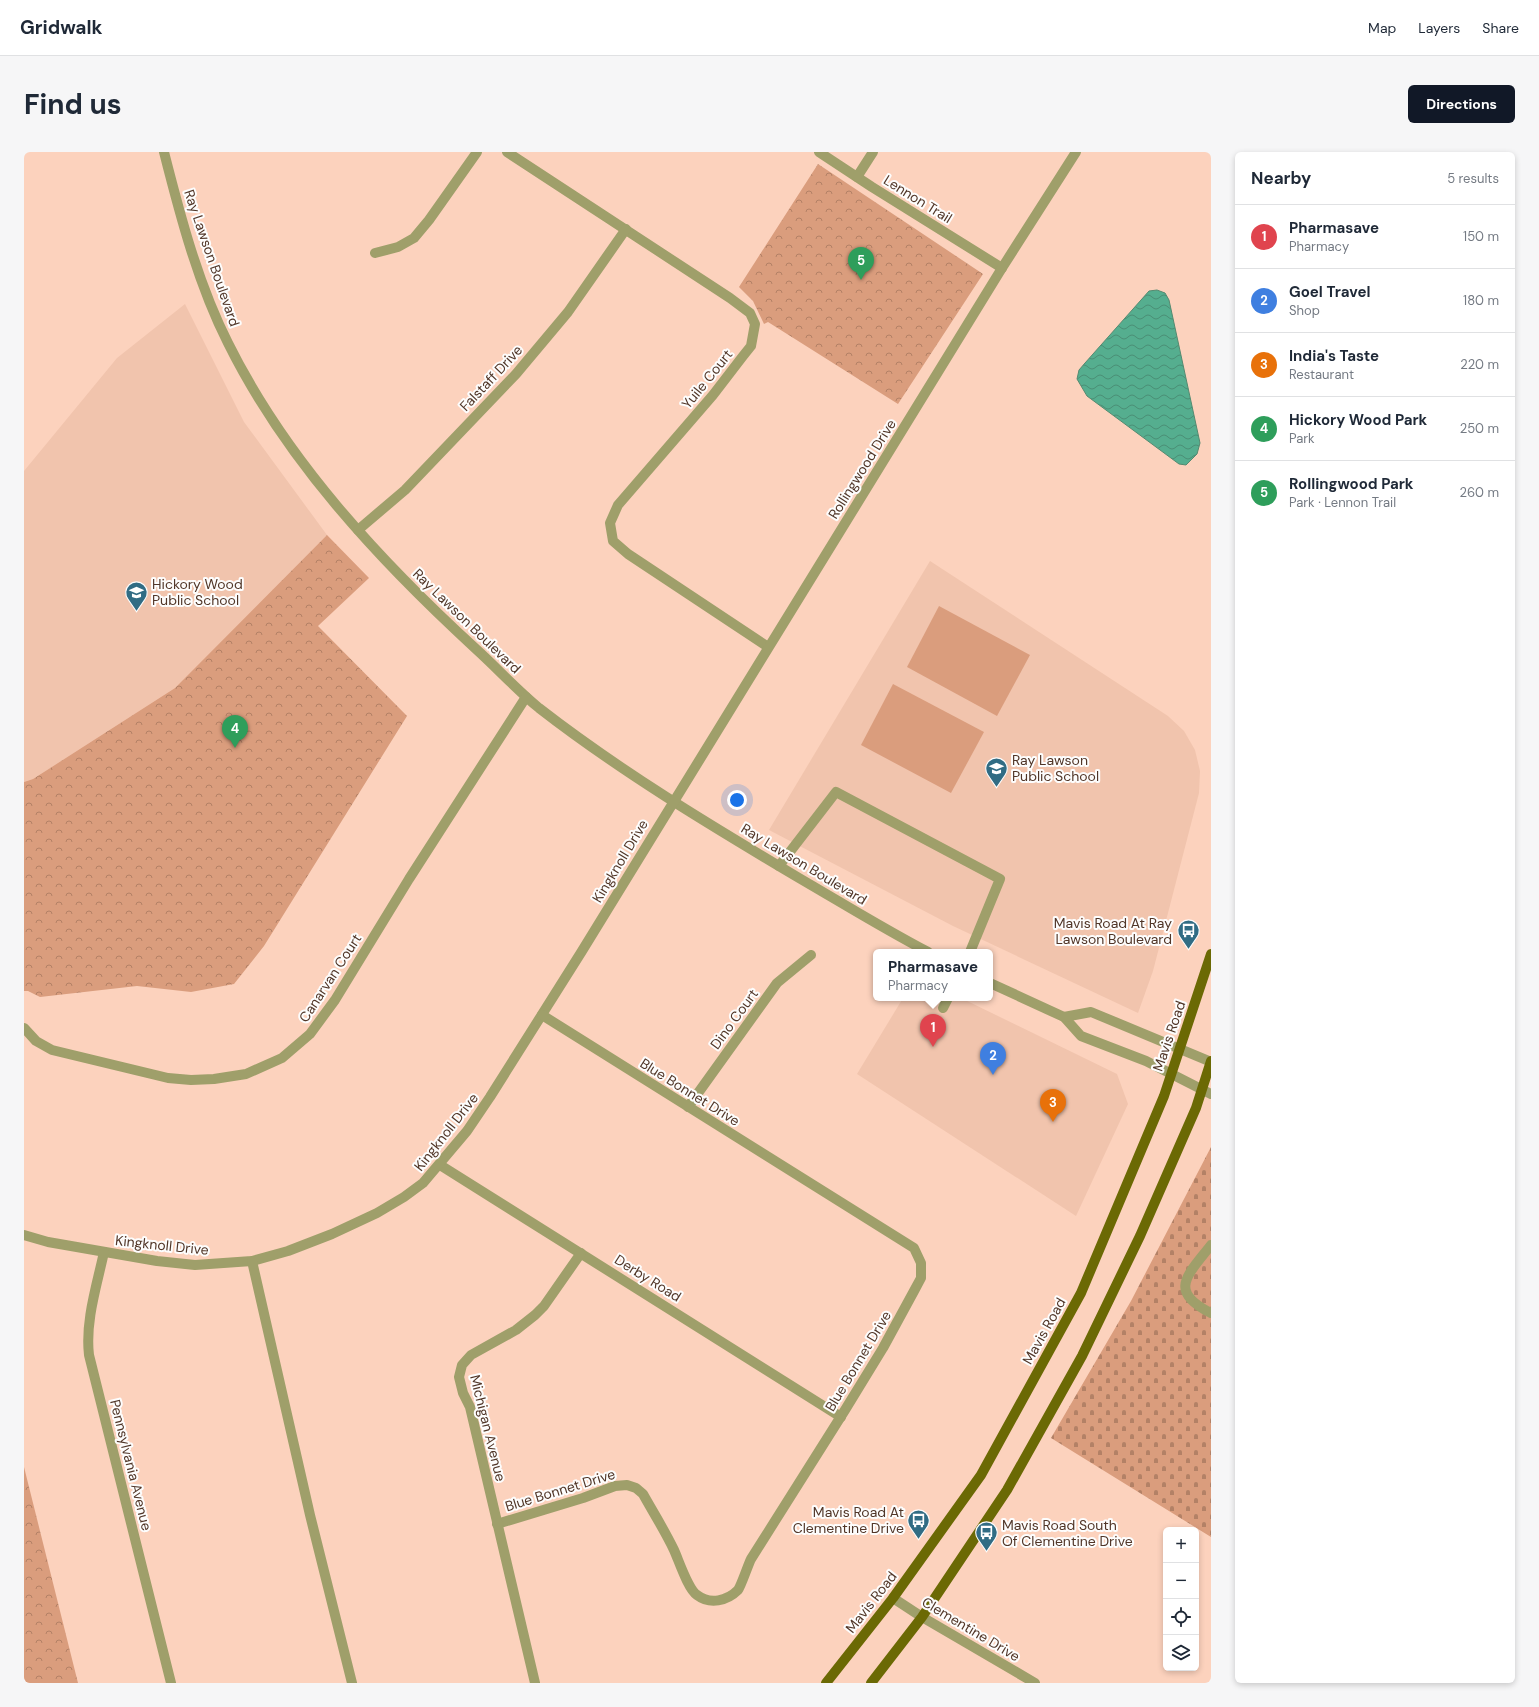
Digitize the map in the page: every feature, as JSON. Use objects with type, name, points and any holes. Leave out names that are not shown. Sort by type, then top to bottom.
[{"type":"main road","name":"Mavis Road","points":[[826,1683],[893,1598],[982,1475],[1081,1293],[1164,1096],[1211,954]]},
{"type":"main road","points":[[871,1683],[922,1617],[1007,1490],[1082,1356],[1140,1236],[1196,1108],[1206,1092],[1211,1061]]},
{"type":"street","name":"Ray Lawson Boulevard","points":[[164,152],[188,238],[211,305],[228,343],[273,422],[358,530],[443,619],[526,697],[611,760],[673,801],[779,866],[923,949]]},
{"type":"street","points":[[375,253],[398,247],[414,238],[429,220],[477,152]]},
{"type":"street","name":"Yuile Court","points":[[507,152],[626,229],[730,298],[750,313],[755,324],[751,346],[713,395],[618,506],[610,523],[613,541],[628,554],[768,647]]},
{"type":"street","name":"Lennon Trail","points":[[819,152],[1002,268]]},
{"type":"street","points":[[857,177],[873,152]]},
{"type":"street","name":"Rollingwood Drive","points":[[673,801],[1002,268],[1076,152]]},
{"type":"street","name":"Falstaff Drive","points":[[358,530],[405,490],[516,374],[568,312],[626,229]]},
{"type":"street","name":"Canarvan Court","points":[[24,1028],[36,1041],[52,1050],[168,1078],[214,1079],[246,1074],[282,1058],[310,1034],[335,1000],[409,879],[526,697]]},
{"type":"street","points":[[779,866],[836,792],[1000,879],[971,949]]},
{"type":"street","name":"Kingknoll Drive","points":[[24,1235],[48,1242],[157,1261],[195,1265],[252,1261],[295,1248],[332,1234],[377,1213],[414,1190],[440,1165],[467,1131],[490,1097],[673,801]]},
{"type":"street","name":"Dino Court","points":[[688,1107],[776,983],[811,955]]},
{"type":"street","points":[[993,984],[1064,1017],[1081,1036],[1146,1061],[1206,1092]]},
{"type":"street","points":[[943,1008],[946,1001]]},
{"type":"street","points":[[1064,1017],[1090,1012],[1211,1061]]},
{"type":"street","name":"Blue Bonnet Drive","points":[[497,1524],[583,1498],[615,1486],[627,1485],[636,1488],[643,1494],[673,1548],[690,1588],[697,1595],[708,1600],[720,1601],[740,1589],[751,1559],[883,1348],[921,1278],[921,1264],[914,1248],[542,1015]]},
{"type":"street","name":"Derby Road","points":[[440,1165],[841,1417]]},
{"type":"street","points":[[1211,1245],[1189,1274],[1185,1284],[1187,1296],[1196,1305],[1211,1314]]},
{"type":"street","name":"Pennsylvania Avenue","points":[[104,1252],[89,1324],[89,1355],[171,1683]]},
{"type":"street","name":"Michigan Avenue","points":[[535,1683],[470,1407],[462,1393],[459,1377],[462,1365],[471,1355],[516,1330],[544,1306],[582,1253]]},
{"type":"street","points":[[252,1261],[310,1515],[352,1683]]},
{"type":"street","name":"Clementine Drive","points":[[893,1598],[922,1617],[1035,1683]]},
{"type":"shaded area","name":"Hickory Wood Public School","points":[[185,304],[244,422],[327,535],[175,688],[33,779],[24,782],[24,471],[117,358]]},
{"type":"shaded area","name":"Ray Lawson Public School","points":[[930,561],[1168,716],[1184,731],[1195,750],[1200,771],[1199,793],[1153,971],[1138,1013],[953,926],[769,830]]},
{"type":"shaded area","points":[[901,1001],[967,1001],[1117,1074],[1128,1104],[1076,1216],[857,1074]]},
{"type":"green space","points":[[818,164],[983,274],[898,404],[768,322],[764,324],[753,301],[739,287]]},
{"type":"green space","points":[[327,535],[369,578],[318,626],[407,716],[264,946],[234,984],[191,992],[137,986],[40,997],[28,991],[24,991],[24,782],[33,779],[175,688]]},
{"type":"green space","points":[[939,606],[1030,655],[997,716],[907,667]]},
{"type":"green space","points":[[893,684],[984,732],[951,793],[861,745]]},
{"type":"green space","points":[[1211,1147],[1211,1537],[1199,1530],[1199,1527],[1195,1527],[1051,1438],[1131,1301]]},
{"type":"green space","points":[[24,1467],[78,1683],[24,1683]]},
{"type":"water","points":[[1157,290],[1165,293],[1169,300],[1200,443],[1197,454],[1186,465],[1179,464],[1087,396],[1077,379],[1079,370],[1149,291]]},
{"type":"place","name":"Rollingwood Park","points":[[861,280]]},
{"type":"place","name":"Hickory Wood Public School","points":[[137,612]]},
{"type":"place","name":"Hickory Wood Park","points":[[235,748]]},
{"type":"place","name":"Ray Lawson Public School","points":[[997,788]]},
{"type":"place","name":"Mavis Road At Ray Lawson Boulevard","points":[[1188,950]]},
{"type":"place","name":"Pharmasave","points":[[933,1047]]},
{"type":"place","name":"Goel Travel","points":[[993,1075]]},
{"type":"place","name":"India's Taste","points":[[1053,1122]]},
{"type":"place","name":"Mavis Road At Clementine Drive","points":[[919,1540]]},
{"type":"place","name":"Mavis Road South Of Clementine Drive","points":[[986,1552]]}]
